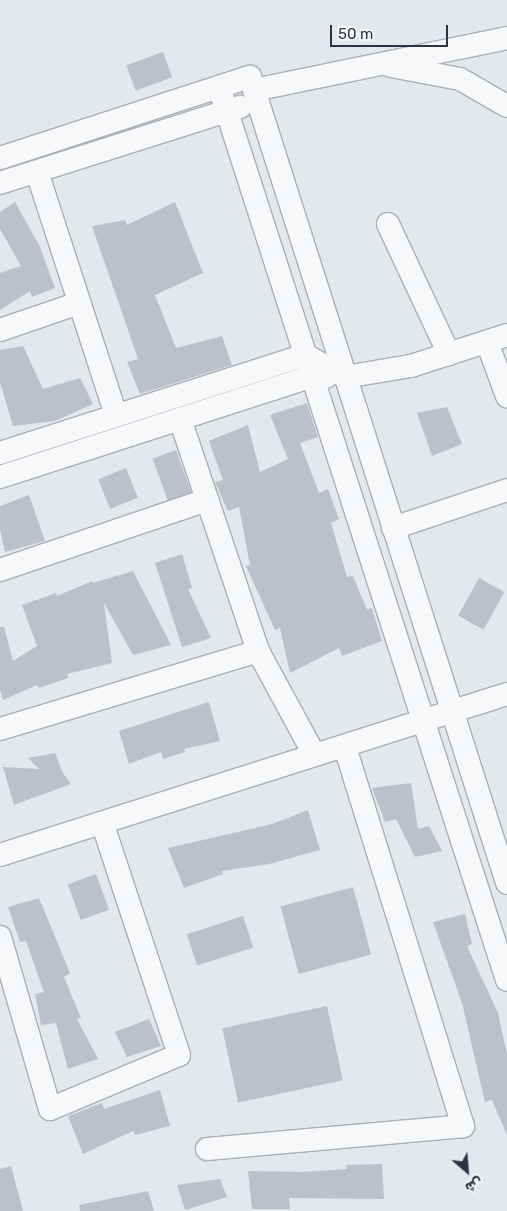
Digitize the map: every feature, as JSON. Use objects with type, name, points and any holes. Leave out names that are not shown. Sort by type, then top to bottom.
[{"type":"street","points":[[0,183],[226,111],[256,95],[380,64],[507,38]]},
{"type":"street","points":[[380,64],[460,79],[507,106]]},
{"type":"street","points":[[0,158],[250,77],[507,883]]},
{"type":"street","points":[[219,88],[507,980]]},
{"type":"street","points":[[37,172],[116,416]]},
{"type":"street","points":[[388,224],[449,354]]},
{"type":"street","points":[[0,330],[78,303]]},
{"type":"street","points":[[0,477],[312,376],[345,377],[411,366],[497,339],[507,396]]},
{"type":"street","points":[[0,453],[304,355],[345,377]]},
{"type":"street","points":[[180,419],[258,651],[314,754]]},
{"type":"street","points":[[393,528],[507,490]]},
{"type":"street","points":[[0,570],[207,500]]},
{"type":"street","points":[[0,729],[258,651]]},
{"type":"street","points":[[0,855],[103,825],[314,754],[345,746],[507,694]]},
{"type":"street","points":[[207,1150],[463,1126],[345,746]]},
{"type":"street","points":[[0,937],[50,1109],[180,1055],[103,825]]},
{"type":"building","points":[[163,52],[172,77],[136,91],[126,65]]},
{"type":"building","points":[[15,202],[40,247],[55,288],[32,297],[30,291],[0,310],[0,273],[21,266],[0,229],[0,212]]},
{"type":"building","points":[[175,202],[203,273],[155,295],[176,348],[222,336],[232,365],[140,394],[127,362],[138,359],[92,226],[125,220],[127,225]]},
{"type":"building","points":[[23,346],[43,389],[80,378],[93,404],[55,421],[13,426],[0,382],[0,350]]},
{"type":"building","points":[[307,403],[318,437],[300,443],[319,493],[328,489],[339,519],[331,523],[347,577],[353,576],[367,610],[372,608],[382,641],[342,656],[339,648],[290,673],[280,628],[275,630],[246,566],[250,565],[239,507],[228,511],[215,482],[223,480],[209,441],[248,425],[260,472],[288,459],[270,415]]},
{"type":"building","points":[[447,407],[462,444],[432,456],[417,413]]},
{"type":"building","points":[[176,450],[191,492],[168,501],[153,459]]},
{"type":"building","points":[[126,468],[138,498],[110,509],[98,479]]},
{"type":"building","points":[[29,495],[45,541],[5,552],[0,530],[0,506]]},
{"type":"building","points":[[182,554],[192,588],[188,589],[211,638],[182,647],[155,563]]},
{"type":"building","points":[[133,571],[171,645],[133,655],[104,603],[112,663],[67,674],[68,678],[39,688],[37,685],[3,700],[0,690],[0,627],[4,627],[13,661],[37,646],[22,605],[56,593],[57,596],[92,581],[93,583]]},
{"type":"building","points":[[479,578],[504,592],[484,630],[458,616]]},
{"type":"building","points":[[209,702],[220,741],[184,749],[185,752],[163,759],[161,752],[129,764],[119,731]]},
{"type":"building","points":[[55,753],[63,773],[71,784],[14,805],[3,767],[39,769],[28,758]]},
{"type":"building","points":[[411,783],[418,829],[429,826],[442,851],[415,857],[396,819],[385,822],[372,788]]},
{"type":"building","points":[[308,810],[320,850],[269,864],[222,871],[223,874],[184,888],[168,848],[272,824]]},
{"type":"building","points":[[96,874],[109,910],[81,920],[68,884]]},
{"type":"building","points":[[353,887],[371,955],[299,974],[281,906]]},
{"type":"building","points":[[39,898],[70,973],[64,977],[81,1018],[77,1019],[98,1059],[68,1069],[56,1023],[41,1025],[35,994],[44,992],[26,941],[20,942],[8,907]]},
{"type":"building","points":[[465,914],[472,944],[467,946],[498,1013],[507,1054],[507,1135],[492,1100],[485,1102],[462,1003],[433,922]]},
{"type":"building","points":[[243,916],[253,947],[197,966],[187,934]]},
{"type":"building","points":[[327,1006],[343,1080],[238,1103],[222,1028]]},
{"type":"building","points":[[149,1019],[161,1046],[127,1057],[115,1032]]},
{"type":"building","points":[[160,1090],[170,1126],[135,1135],[133,1131],[83,1154],[68,1116],[102,1103],[104,1109]]},
{"type":"building","points":[[382,1164],[384,1199],[289,1198],[290,1209],[252,1209],[248,1171],[301,1172],[347,1169],[346,1165]]},
{"type":"building","points":[[11,1166],[23,1211],[0,1211],[0,1169]]},
{"type":"building","points":[[220,1179],[227,1197],[185,1210],[177,1185]]},
{"type":"building","points":[[148,1191],[154,1211],[80,1211],[79,1205]]}]
